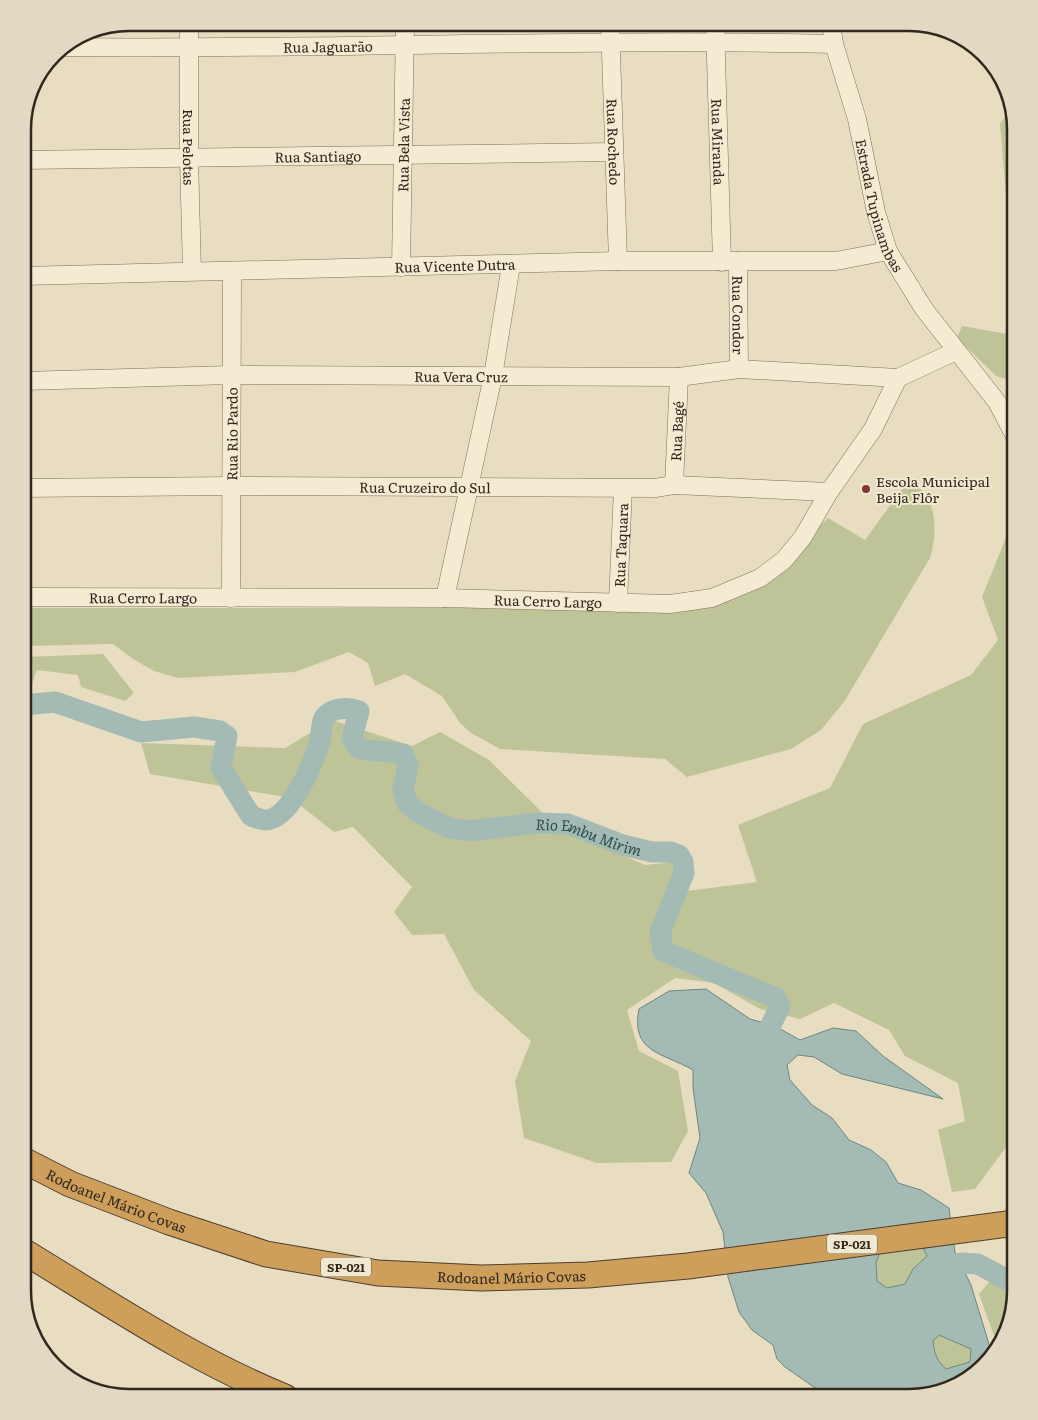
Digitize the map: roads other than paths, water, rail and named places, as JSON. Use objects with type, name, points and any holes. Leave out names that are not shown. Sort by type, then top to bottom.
[{"type":"highway","name":"Rodoanel Mário Covas","points":[[31,1164],[88,1191],[170,1222],[266,1254],[378,1273],[481,1278],[588,1275],[688,1266],[1007,1223]]},
{"type":"highway","points":[[31,1256],[108,1303],[245,1381],[265,1389]]},
{"type":"street","name":"Rua Pelotas","points":[[189,31],[189,159],[192,271]]},
{"type":"street","name":"Rua Bela Vista","points":[[401,267],[405,31]]},
{"type":"street","name":"Rua Rochedo","points":[[610,31],[618,261]]},
{"type":"street","name":"Rua Miranda","points":[[716,31],[730,261]]},
{"type":"street","name":"Estrada Tupinambas","points":[[832,31],[834,44],[857,119],[876,212],[888,251],[924,309],[997,402],[1007,420]]},
{"type":"street","name":"Rua Jaguarão","points":[[77,46],[189,48],[611,44],[716,41],[834,44]]},
{"type":"street","name":"Rua Santiago","points":[[31,160],[613,152]]},
{"type":"street","name":"Rua Vicente Dutra","points":[[31,276],[618,261],[836,261],[888,251]]},
{"type":"street","name":"Rua Condor","points":[[730,261],[738,369]]},
{"type":"street","points":[[445,598],[493,376],[511,265]]},
{"type":"street","name":"Rua Rio Pardo","points":[[231,598],[232,272]]},
{"type":"street","points":[[898,378],[956,351]]},
{"type":"street","name":"Rua Vera Cruz","points":[[31,381],[231,375],[678,377],[738,369],[898,378]]},
{"type":"street","name":"Rua Bagé","points":[[674,485],[678,377]]},
{"type":"street","name":"Rua Cerro Largo","points":[[31,597],[445,598],[618,604],[697,602],[725,595],[760,578],[784,560],[803,537],[829,492],[873,429],[898,378]]},
{"type":"street","name":"Rua Cruzeiro do Sul","points":[[31,488],[231,486],[655,488],[674,485],[829,492]]},
{"type":"street","name":"Rua Taquara","points":[[618,604],[623,488]]},
{"type":"water","points":[[706,989],[750,1019],[775,1026],[800,1040],[833,1028],[856,1031],[883,1056],[943,1099],[842,1074],[814,1057],[798,1055],[787,1065],[790,1080],[812,1105],[832,1118],[849,1140],[871,1150],[886,1162],[898,1183],[921,1190],[949,1208],[955,1252],[971,1285],[990,1347],[969,1369],[947,1381],[922,1388],[817,1389],[785,1367],[777,1359],[773,1345],[752,1330],[739,1312],[728,1277],[723,1232],[706,1193],[689,1173],[700,1138],[693,1088],[693,1070],[661,1055],[644,1043],[638,1024],[639,1009],[669,991]],"holes":[[[906,1225],[915,1229],[927,1256],[913,1269],[905,1284],[887,1288],[877,1281],[876,1262],[889,1230]],[[939,1335],[971,1349],[970,1362],[946,1369],[936,1356],[933,1341]]]},
{"type":"waterway","name":"Rio Embu Mirim","points":[[31,704],[55,702],[141,732],[194,727],[220,731],[227,736],[221,768],[251,816],[265,820],[274,818],[283,811],[299,790],[319,745],[322,724],[327,714],[336,710],[355,710],[359,711],[352,738],[358,748],[403,754],[408,766],[403,789],[407,803],[419,813],[449,828],[468,831],[537,823],[568,824],[623,845],[652,852],[671,852],[679,855],[683,862],[684,873],[660,933],[663,951],[776,998],[780,1006],[771,1025],[765,1052]]},
{"type":"waterway","name":"Rio Embu Mirim","points":[[937,1277],[961,1263],[978,1264],[1007,1280]]},
{"type":"place","name":"Escola Municipal Beija Flôr","points":[[866,489]]}]
